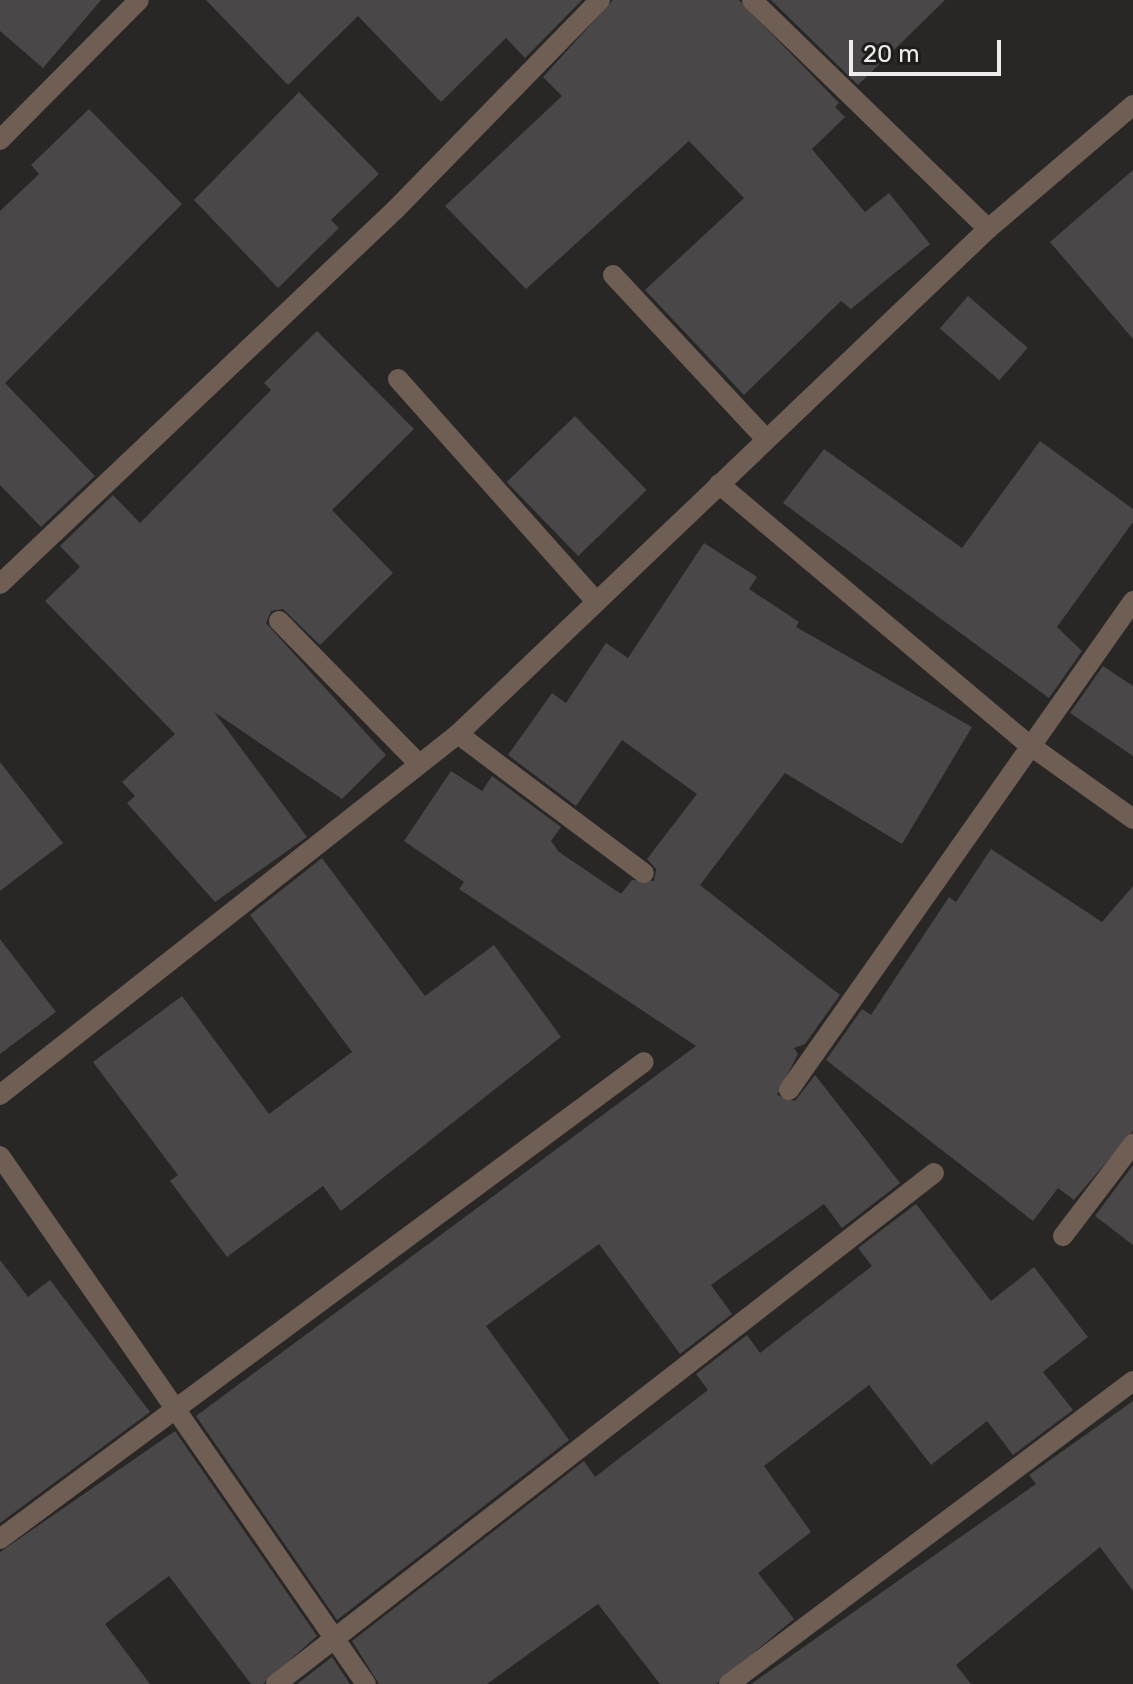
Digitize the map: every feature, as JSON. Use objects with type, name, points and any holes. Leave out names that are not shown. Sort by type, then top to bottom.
[{"type":"street","points":[[0,140],[139,0]]},
{"type":"street","points":[[0,584],[396,209],[600,0]]},
{"type":"street","points":[[752,0],[988,229]]},
{"type":"street","points":[[0,1095],[458,734],[988,229],[1133,105]]},
{"type":"street","points":[[613,275],[766,439]]},
{"type":"street","points":[[398,379],[596,601]]},
{"type":"street","points":[[719,484],[1028,744],[1133,819]]},
{"type":"street","points":[[789,1090],[1028,744],[1133,601]]},
{"type":"street","points":[[279,621],[419,764]]},
{"type":"street","points":[[458,734],[644,873]]},
{"type":"street","points":[[0,1539],[644,1062]]},
{"type":"street","points":[[1063,1236],[1133,1144]]},
{"type":"street","points":[[0,1156],[366,1684]]},
{"type":"street","points":[[276,1684],[934,1173]]},
{"type":"street","points":[[729,1684],[1133,1381]]},
{"type":"building","points":[[0,0],[101,0],[43,68],[0,31]]},
{"type":"building","points":[[206,0],[582,0],[525,58],[506,38],[441,102],[358,16],[288,85]]},
{"type":"building","points":[[613,0],[739,0],[839,103],[835,107],[845,117],[812,149],[865,212],[889,193],[930,244],[851,309],[841,301],[744,395],[645,290],[744,198],[689,141],[526,289],[445,206],[562,96],[543,77]]},
{"type":"building","points":[[771,0],[945,0],[858,85]]},
{"type":"building","points":[[299,92],[379,174],[331,220],[339,228],[278,288],[194,200]]},
{"type":"building","points":[[89,109],[182,204],[5,383],[95,476],[41,527],[0,485],[0,211],[39,174],[31,165]]},
{"type":"building","points":[[1133,170],[1133,339],[1050,242]]},
{"type":"building","points":[[968,296],[1028,348],[999,380],[940,328]]},
{"type":"building","points":[[317,331],[414,429],[332,510],[393,573],[320,645],[283,609],[271,611],[266,623],[386,755],[342,799],[214,712],[307,837],[215,902],[127,803],[135,796],[122,782],[175,734],[45,601],[80,567],[60,546],[113,495],[140,523],[271,390],[264,383]]},
{"type":"building","points":[[575,416],[647,490],[578,556],[507,482]]},
{"type":"building","points":[[1040,441],[1133,509],[1133,522],[1057,627],[1082,651],[1049,698],[783,503],[824,449],[962,548]]},
{"type":"building","points":[[704,543],[757,577],[749,589],[799,622],[796,627],[972,727],[902,844],[785,773],[700,885],[840,995],[805,1044],[794,1048],[798,1054],[777,1095],[795,1101],[815,1075],[900,1183],[842,1228],[824,1204],[711,1285],[732,1314],[680,1354],[599,1244],[486,1326],[569,1440],[337,1620],[196,1416],[696,1046],[459,889],[464,882],[404,841],[451,771],[482,791],[492,776],[561,827],[551,841],[559,852],[621,894],[632,880],[654,881],[656,869],[647,859],[697,794],[622,740],[576,806],[508,755],[552,693],[566,703],[606,643],[628,658]]},
{"type":"building","points":[[1103,666],[1133,686],[1133,756],[1070,713]]},
{"type":"building","points":[[0,762],[63,843],[0,891]]},
{"type":"building","points":[[991,849],[1102,922],[1133,886],[1133,1131],[1074,1200],[1058,1188],[1033,1221],[826,1060],[862,1009],[871,1015],[949,897],[956,902]]},
{"type":"building","points":[[322,858],[425,996],[494,945],[561,1037],[341,1211],[323,1186],[227,1257],[170,1181],[178,1175],[93,1062],[182,996],[269,1114],[352,1052],[250,915]]},
{"type":"building","points":[[0,939],[56,1012],[0,1054]]},
{"type":"building","points":[[1133,1165],[1133,1245],[1095,1216]]},
{"type":"building","points":[[916,1204],[991,1301],[1034,1267],[1088,1337],[1043,1372],[1073,1410],[1013,1455],[987,1421],[931,1465],[869,1385],[764,1466],[811,1532],[758,1573],[794,1619],[716,1684],[660,1684],[598,1604],[487,1684],[379,1684],[352,1641],[584,1461],[595,1477],[708,1390],[696,1374],[747,1335],[760,1353],[872,1266],[858,1248]]},
{"type":"building","points":[[0,1260],[28,1297],[50,1280],[150,1412],[0,1523]]},
{"type":"building","points":[[1133,1401],[1133,1591],[1100,1547],[956,1665],[971,1684],[751,1684],[1036,1484],[1029,1475]]},
{"type":"building","points":[[175,1431],[317,1636],[263,1684],[251,1684],[169,1576],[105,1624],[150,1684],[0,1684],[0,1552]]},
{"type":"building","points":[[332,1657],[350,1684],[297,1684]]}]
